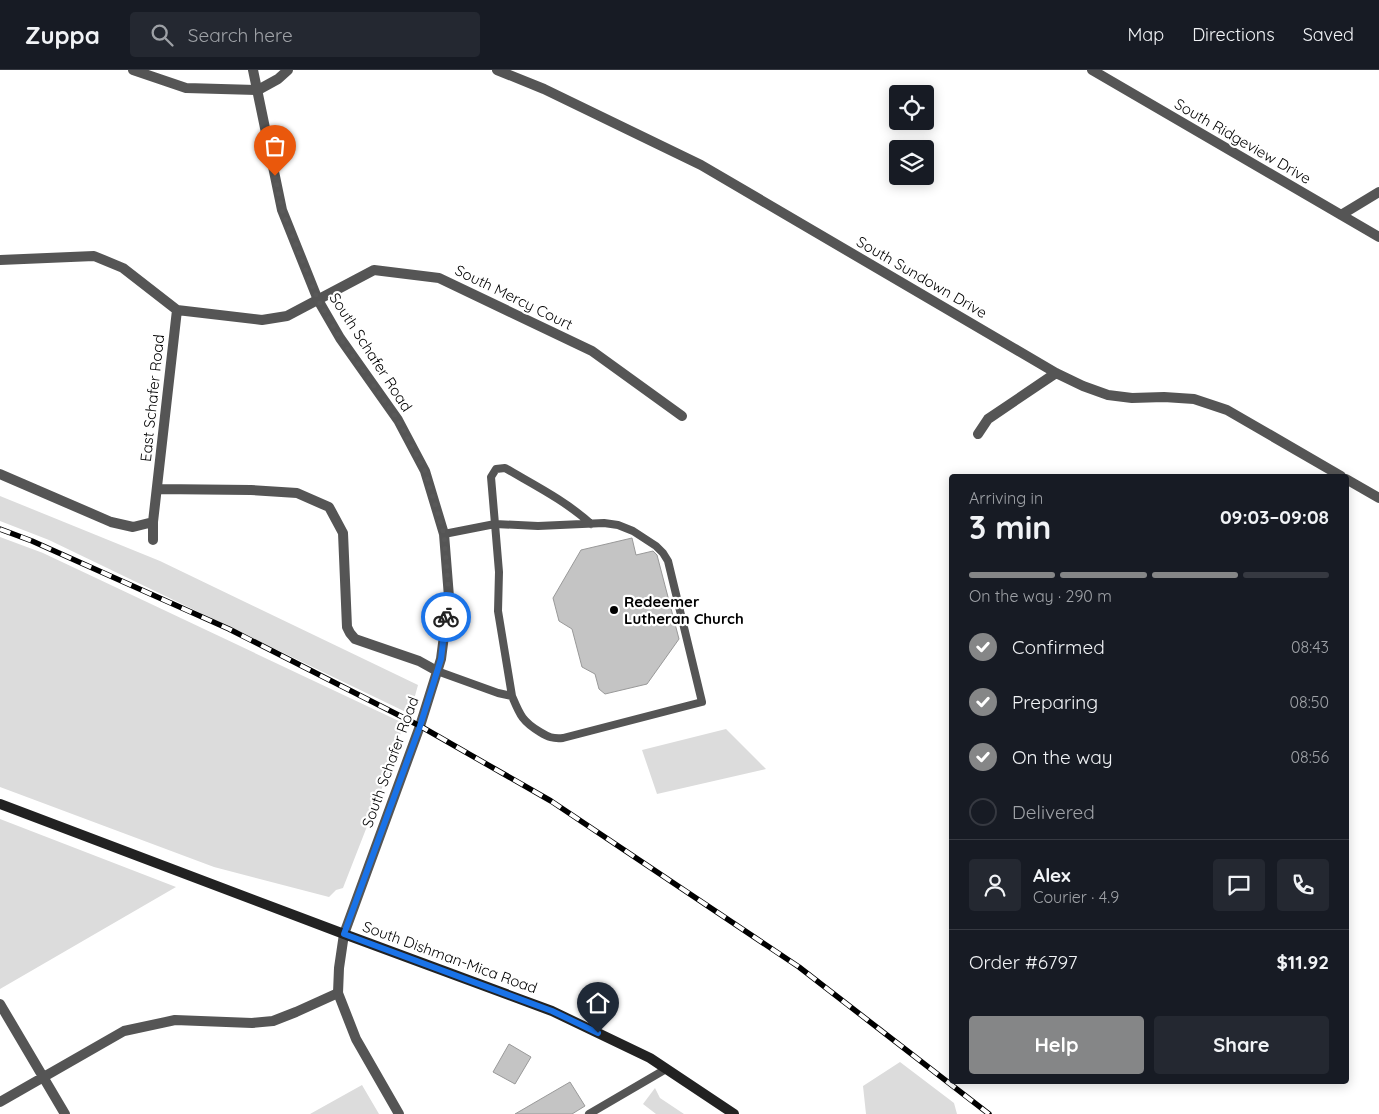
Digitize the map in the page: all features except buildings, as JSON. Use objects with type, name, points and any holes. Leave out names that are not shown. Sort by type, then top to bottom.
[{"type":"main road","name":"South Dishman-Mica Road","points":[[0,804],[552,1011],[650,1058],[734,1114]]},
{"type":"street","points":[[133,70],[186,88],[258,90],[278,79],[288,70]]},
{"type":"street","name":"South Schafer Road","points":[[253,70],[282,210],[318,300],[340,338],[398,420],[425,471],[444,534],[449,597],[441,659],[420,726],[344,934],[339,968],[338,993]]},
{"type":"street","name":"South Sundown Drive","points":[[497,70],[544,89],[702,166],[1056,373],[1082,386],[1108,395],[1132,398],[1164,396],[1194,399],[1227,410],[1338,474]]},
{"type":"street","name":"South Ridgeview Drive","points":[[1092,70],[1379,237]]},
{"type":"street","points":[[1341,215],[1379,192]]},
{"type":"street","points":[[0,260],[94,256],[123,268],[177,310]]},
{"type":"street","name":"South Mercy Court","points":[[177,310],[262,320],[287,316],[374,270],[438,278],[592,351],[682,416]]},
{"type":"street","name":"East Schafer Road","points":[[153,540],[153,522],[177,310]]},
{"type":"street","points":[[978,434],[988,419],[1056,373]]},
{"type":"street","points":[[0,474],[111,522],[134,527],[153,522]]},
{"type":"street","points":[[1349,481],[1379,498]]},
{"type":"street","points":[[157,489],[251,490],[297,493],[328,507],[343,533],[347,627],[350,633],[355,639],[364,643],[419,661],[438,671]]},
{"type":"street","points":[[0,1102],[124,1031],[175,1020],[252,1023],[273,1021],[338,993],[356,1039],[399,1114]]},
{"type":"street","points":[[0,1004],[65,1114]]},
{"type":"lane","points":[[444,534],[495,524],[538,526],[591,524],[604,523],[618,525],[633,531],[656,546],[668,561],[702,702],[553,739],[527,725],[512,696],[498,611],[499,572],[495,524],[492,477],[496,469],[505,468],[582,515],[591,524]]},
{"type":"lane","points":[[438,671],[498,693],[512,696]]},
{"type":"lane","points":[[589,1114],[666,1069]]},
{"type":"shaded area","points":[[0,496],[160,561],[418,685],[410,714],[49,540],[0,521]]},
{"type":"shaded area","points":[[0,537],[43,553],[403,723],[396,752],[343,888],[336,890],[329,897],[214,867],[0,787]]},
{"type":"shaded area","points":[[726,729],[766,769],[657,794],[642,750]]},
{"type":"shaded area","points":[[0,819],[176,887],[0,989]]},
{"type":"shaded area","points":[[900,1062],[954,1103],[957,1114],[866,1114],[863,1086]]},
{"type":"shaded area","points":[[362,1085],[379,1114],[310,1114]]},
{"type":"shaded area","points":[[655,1088],[660,1098],[684,1114],[656,1114],[643,1104]]},
{"type":"railway","points":[[0,529],[32,541],[229,629],[420,726],[551,801],[799,967],[949,1083]]},
{"type":"railway","points":[[950,1084],[989,1114]]},
{"type":"way so far","points":[[275,176],[282,210],[318,300],[340,338],[398,420],[425,471],[444,534],[449,597],[446,617]]},
{"type":"place","name":"Redeemer Lutheran Church","points":[[614,610]]},
{"type":"route","points":[[446,617],[441,659],[420,726],[344,934],[552,1011],[598,1033]]}]
